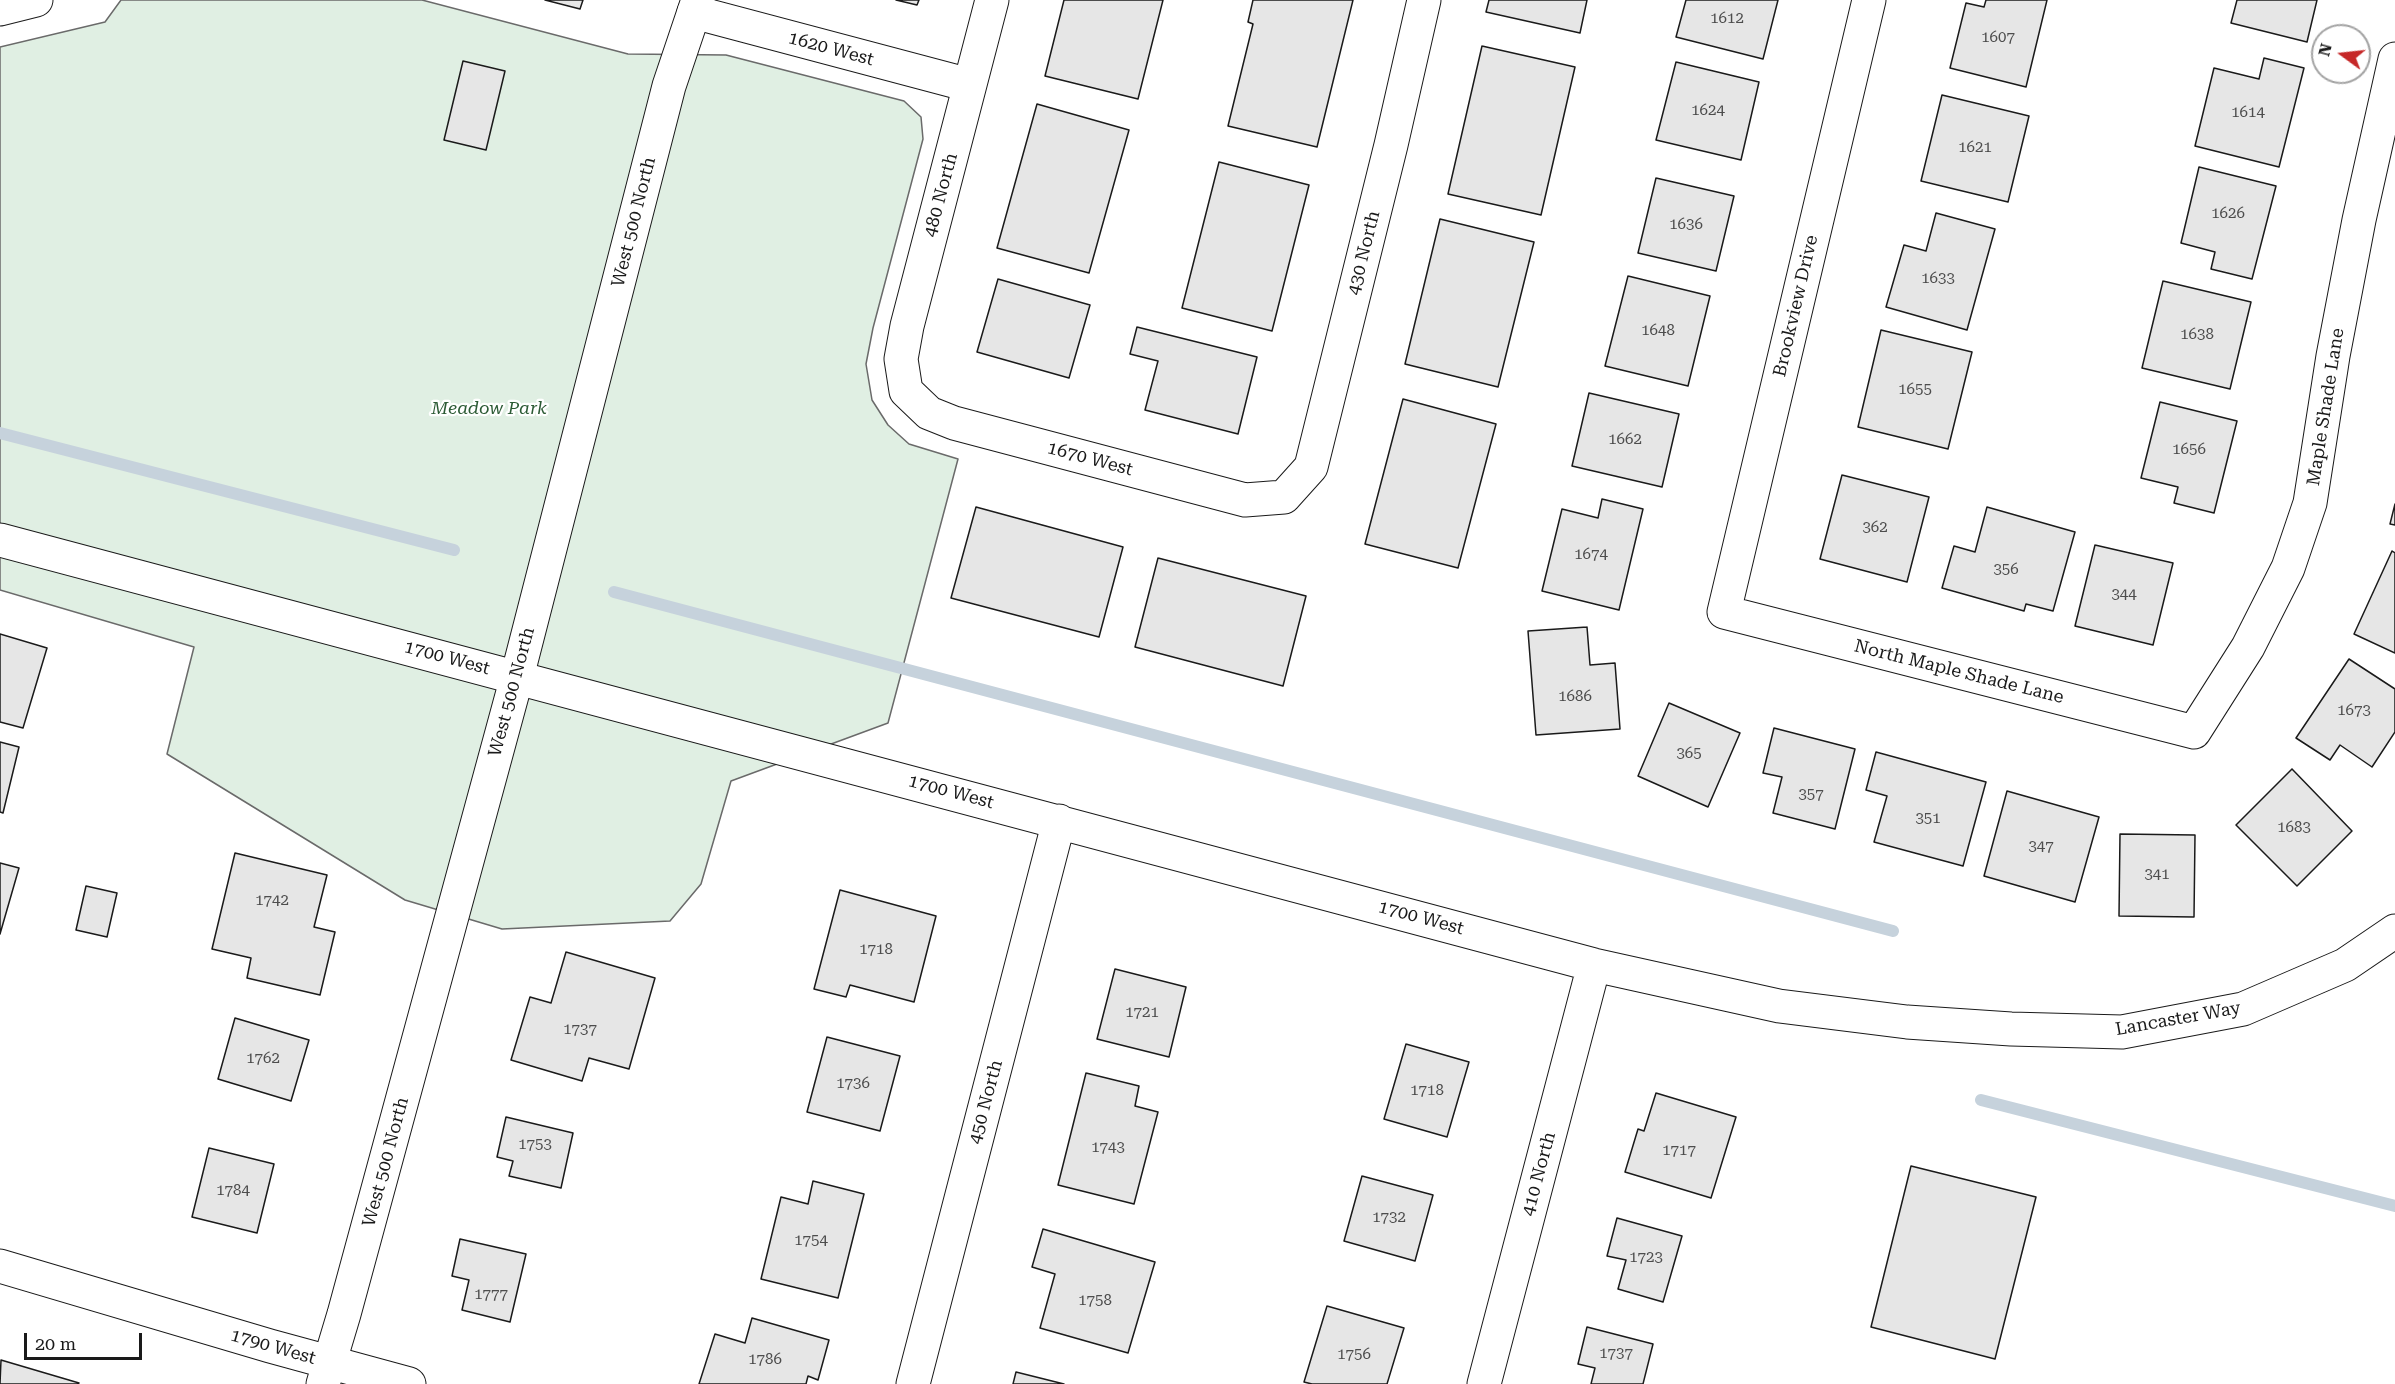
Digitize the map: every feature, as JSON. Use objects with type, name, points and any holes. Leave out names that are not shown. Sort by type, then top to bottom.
[{"type":"street","points":[[0,9],[36,0]]},
{"type":"street","name":"480 North","points":[[906,391],[901,359],[907,326],[992,0]]},
{"type":"street","name":"430 North","points":[[1284,497],[1311,467],[1391,145],[1424,0]]},
{"type":"street","name":"Brookview Drive","points":[[1724,612],[1869,0]]},
{"type":"street","name":"1620 West","points":[[696,6],[969,85]]},
{"type":"street","name":"West 500 North","points":[[326,1373],[517,677],[669,86],[696,6]]},
{"type":"street","name":"Maple Shade Lane","points":[[2194,732],[2248,647],[2288,568],[2310,503],[2332,356],[2359,220],[2390,107],[2395,59]]},
{"type":"street","name":"1670 West","points":[[906,391],[929,413],[954,423],[1245,501],[1284,497]]},
{"type":"street","name":"1700 West","points":[[0,540],[1594,965],[1779,1006],[1907,1022]]},
{"type":"street","name":"North Maple Shade Lane","points":[[1724,612],[2194,732]]},
{"type":"street","name":"450 North","points":[[913,1384],[1059,821]]},
{"type":"street","name":"Lancaster Way","points":[[1907,1022],[2011,1029],[2122,1032],[2243,1009],[2345,965],[2395,931]]},
{"type":"street","name":"410 North","points":[[1484,1384],[1594,965]]},
{"type":"street","name":"1790 West","points":[[0,1266],[326,1373],[409,1384]]},
{"type":"green space","name":"Meadow Park","points":[[121,0],[422,0],[628,54],[726,55],[904,101],[921,117],[923,139],[873,328],[866,364],[872,400],[888,425],[909,444],[958,459],[888,723],[731,781],[701,884],[670,921],[502,929],[405,900],[167,754],[194,647],[0,590],[0,47],[105,22]]},
{"type":"building","points":[[545,0],[583,0],[580,9]]},
{"type":"building","points":[[896,0],[919,0],[917,5]]},
{"type":"building","points":[[1064,0],[1163,0],[1138,99],[1045,76]]},
{"type":"building","points":[[1253,0],[1353,0],[1317,147],[1228,126],[1253,24],[1248,22]]},
{"type":"building","points":[[1489,0],[1587,0],[1580,33],[1486,12]]},
{"type":"building","points":[[1686,0],[1778,0],[1763,59],[1676,37]]},
{"type":"building","points":[[1986,0],[2047,0],[2026,87],[1950,68],[1966,3],[1984,7]]},
{"type":"building","points":[[2237,0],[2317,0],[2307,42],[2231,23]]},
{"type":"building","points":[[1482,46],[1575,67],[1541,215],[1448,194]]},
{"type":"building","points":[[2264,58],[2304,68],[2279,167],[2195,146],[2214,68],[2259,79]]},
{"type":"building","points":[[463,61],[505,71],[486,150],[444,140]]},
{"type":"building","points":[[1676,62],[1759,82],[1741,160],[1656,140]]},
{"type":"building","points":[[1942,95],[2029,116],[2008,202],[1921,181]]},
{"type":"building","points":[[1037,104],[1129,130],[1089,273],[997,248]]},
{"type":"building","points":[[1219,162],[1309,185],[1272,331],[1182,308]]},
{"type":"building","points":[[2199,167],[2276,186],[2252,279],[2211,269],[2215,252],[2181,243]]},
{"type":"building","points":[[1656,178],[1734,196],[1716,271],[1638,253]]},
{"type":"building","points":[[1936,213],[1995,229],[1967,330],[1886,307],[1904,245],[1926,251]]},
{"type":"building","points":[[1440,219],[1534,242],[1498,387],[1405,364]]},
{"type":"building","points":[[1628,276],[1710,296],[1688,386],[1605,366]]},
{"type":"building","points":[[998,279],[1090,305],[1069,378],[977,352]]},
{"type":"building","points":[[2163,281],[2251,302],[2230,389],[2142,368]]},
{"type":"building","points":[[1137,327],[1257,357],[1238,434],[1145,410],[1158,361],[1130,354]]},
{"type":"building","points":[[1881,330],[1972,352],[1948,449],[1858,427]]},
{"type":"building","points":[[1589,393],[1679,414],[1662,487],[1572,466]]},
{"type":"building","points":[[1403,399],[1496,424],[1458,568],[1365,544]]},
{"type":"building","points":[[2160,402],[2237,421],[2214,513],[2174,503],[2178,487],[2141,478]]},
{"type":"building","points":[[1842,475],[1929,497],[1907,582],[1820,559]]},
{"type":"building","points":[[1602,499],[1643,509],[1619,610],[1542,591],[1562,509],[1598,518]]},
{"type":"building","points":[[2395,504],[2395,525],[2390,524]]},
{"type":"building","points":[[976,507],[1123,547],[1099,637],[951,598]]},
{"type":"building","points":[[1987,507],[2075,532],[2053,611],[2026,604],[2024,611],[1942,588],[1954,546],[1975,552]]},
{"type":"building","points":[[2095,545],[2173,563],[2153,645],[2075,626]]},
{"type":"building","points":[[2392,551],[2395,553],[2395,653],[2354,634]]},
{"type":"building","points":[[1158,558],[1306,596],[1283,686],[1135,647]]},
{"type":"building","points":[[1587,627],[1590,665],[1615,663],[1620,729],[1536,735],[1528,631]]},
{"type":"building","points":[[0,634],[47,648],[23,728],[0,722]]},
{"type":"building","points":[[2349,659],[2395,689],[2395,732],[2372,767],[2340,745],[2330,760],[2296,738]]},
{"type":"building","points":[[1669,703],[1740,733],[1708,807],[1638,776]]},
{"type":"building","points":[[1774,728],[1855,749],[1835,829],[1773,813],[1782,777],[1763,773]]},
{"type":"building","points":[[0,742],[19,747],[3,813],[0,812]]},
{"type":"building","points":[[1876,752],[1986,782],[1963,866],[1874,842],[1887,796],[1866,790]]},
{"type":"building","points":[[2292,769],[2352,831],[2297,886],[2236,825]]},
{"type":"building","points":[[2007,791],[2099,817],[2075,902],[1984,876]]},
{"type":"building","points":[[2120,834],[2195,835],[2194,917],[2119,916]]},
{"type":"building","points":[[235,853],[327,875],[314,927],[335,932],[320,995],[247,978],[251,958],[212,949]]},
{"type":"building","points":[[0,863],[19,868],[0,934]]},
{"type":"building","points":[[86,886],[117,893],[107,937],[76,930]]},
{"type":"building","points":[[840,890],[936,916],[914,1002],[850,985],[846,997],[814,989]]},
{"type":"building","points":[[566,952],[655,978],[629,1069],[589,1058],[582,1081],[511,1060],[530,997],[551,1003]]},
{"type":"building","points":[[1115,969],[1186,987],[1169,1057],[1097,1039]]},
{"type":"building","points":[[235,1018],[309,1040],[291,1101],[218,1079]]},
{"type":"building","points":[[827,1037],[900,1056],[880,1131],[807,1112]]},
{"type":"building","points":[[1406,1044],[1469,1062],[1447,1137],[1384,1119]]},
{"type":"building","points":[[1086,1073],[1139,1086],[1135,1106],[1158,1112],[1134,1204],[1058,1185]]},
{"type":"building","points":[[1656,1093],[1736,1117],[1711,1198],[1625,1172],[1638,1129],[1644,1131]]},
{"type":"building","points":[[506,1117],[573,1133],[561,1188],[509,1176],[513,1161],[497,1157]]},
{"type":"building","points":[[209,1148],[274,1164],[257,1233],[192,1217]]},
{"type":"building","points":[[1911,1166],[2036,1197],[1995,1359],[1871,1327]]},
{"type":"building","points":[[1362,1176],[1433,1195],[1415,1261],[1344,1241]]},
{"type":"building","points":[[813,1181],[864,1194],[838,1298],[761,1279],[781,1197],[808,1204]]},
{"type":"building","points":[[1617,1218],[1682,1236],[1663,1302],[1618,1289],[1626,1260],[1607,1256]]},
{"type":"building","points":[[1043,1229],[1155,1262],[1128,1353],[1040,1328],[1055,1274],[1032,1267]]},
{"type":"building","points":[[460,1239],[526,1254],[510,1322],[462,1310],[469,1280],[452,1276]]},
{"type":"building","points":[[1327,1306],[1404,1328],[1387,1384],[1312,1384],[1304,1382]]},
{"type":"building","points":[[752,1318],[829,1340],[818,1380],[808,1376],[806,1384],[699,1384],[715,1334],[745,1343]]},
{"type":"building","points":[[1587,1327],[1653,1344],[1643,1384],[1591,1384],[1595,1368],[1578,1364]]},
{"type":"building","points":[[1,1360],[79,1383],[0,1384]]},
{"type":"building","points":[[1016,1372],[1064,1384],[1013,1384]]},
{"type":"waterway","points":[[0,433],[454,550]]},
{"type":"waterway","points":[[614,592],[1893,931]]},
{"type":"waterway","points":[[1981,1100],[2395,1206]]}]
